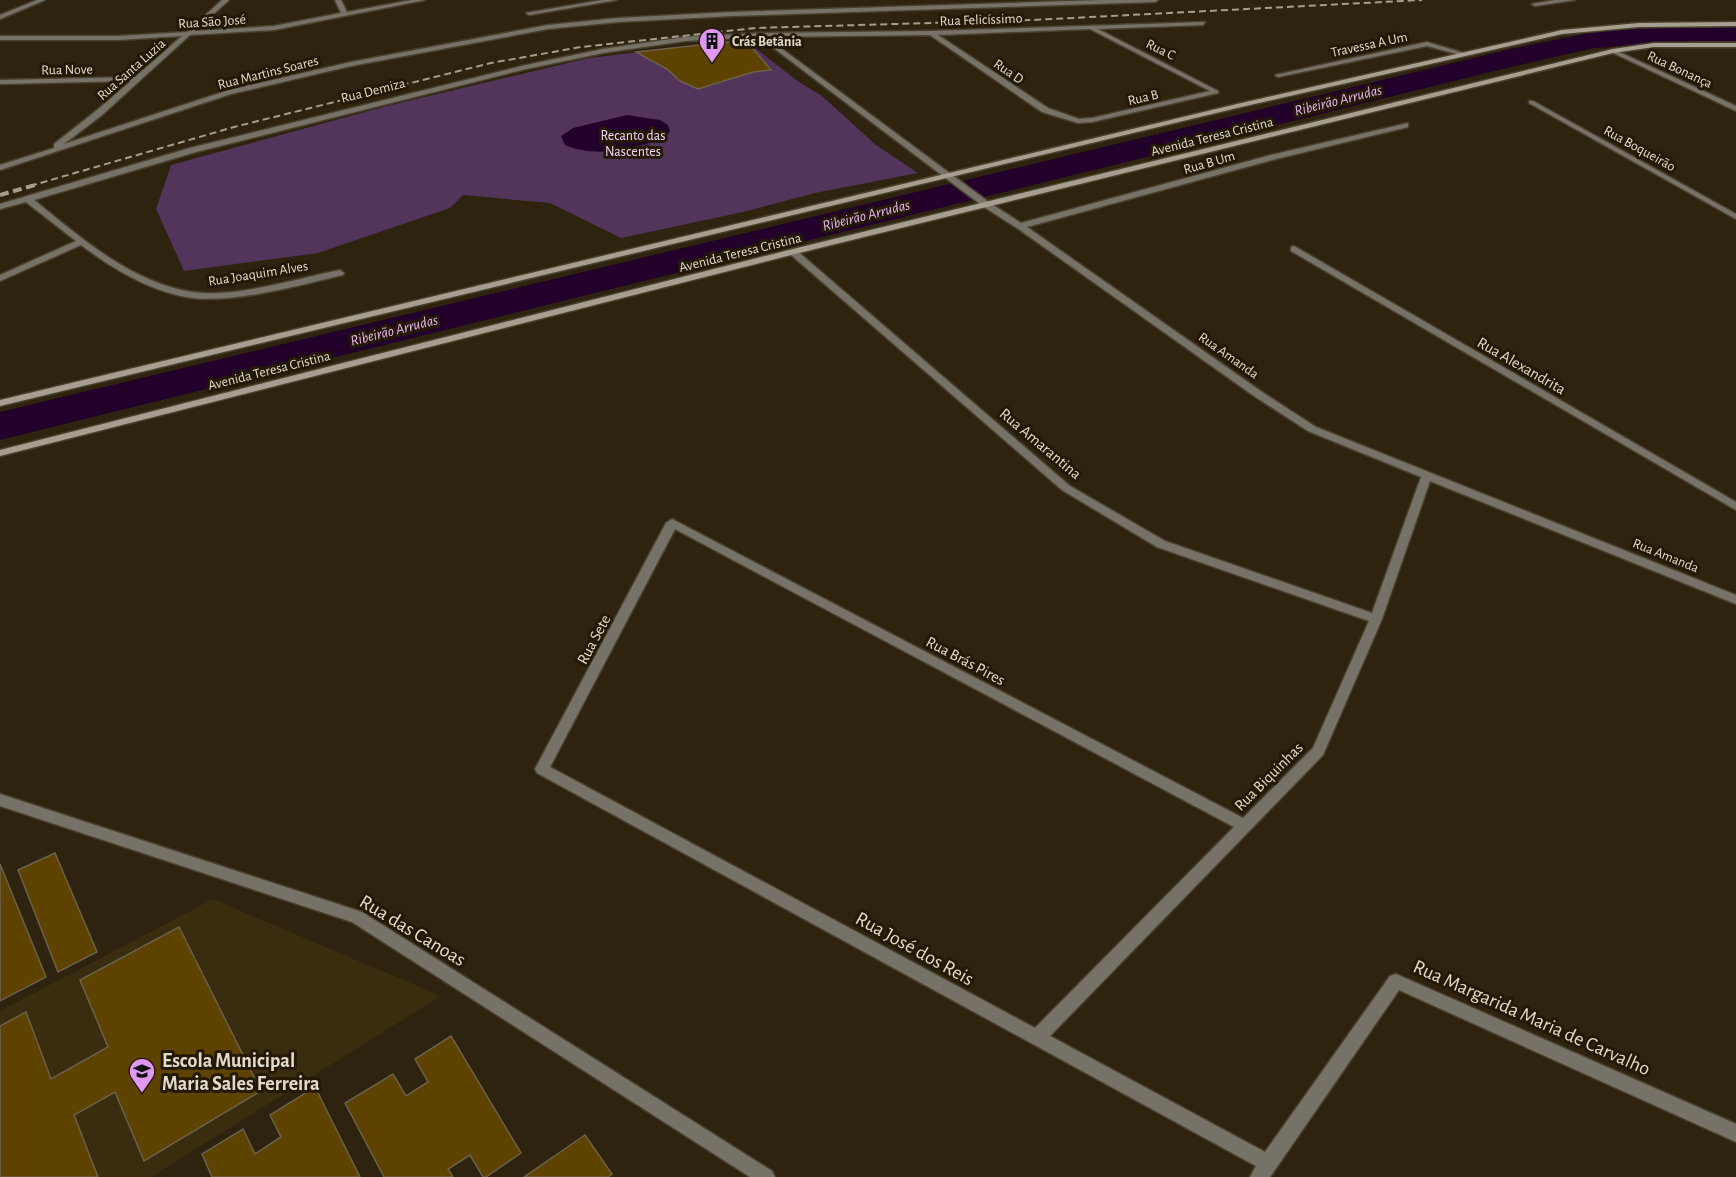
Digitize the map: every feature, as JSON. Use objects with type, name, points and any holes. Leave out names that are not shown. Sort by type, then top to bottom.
[{"type":"main road","name":"Avenida Teresa Cristina","points":[[0,404],[1248,103],[1562,32],[1639,25],[1736,24]]},
{"type":"main road","name":"Avenida Teresa Cristina","points":[[0,453],[793,252],[1613,51],[1654,45],[1736,45]]},
{"type":"street","points":[[0,17],[42,0]]},
{"type":"street","name":"Rua Santa Luzia","points":[[48,153],[99,113],[226,0]]},
{"type":"street","points":[[338,0],[345,15]]},
{"type":"street","name":"Rua São José","points":[[0,38],[78,39],[188,35],[274,28],[422,0]]},
{"type":"street","points":[[529,13],[614,0]]},
{"type":"street","points":[[889,0],[894,7]]},
{"type":"street","name":"Rua Martins Soares","points":[[0,168],[229,92],[351,64],[548,27],[672,17],[894,7],[969,8],[1155,0]]},
{"type":"street","points":[[1535,4],[1572,0]]},
{"type":"street","points":[[0,7],[27,6]]},
{"type":"street","name":"Rua Felicíssimo","points":[[760,35],[931,33],[1203,23]]},
{"type":"street","name":"Rua C","points":[[1089,27],[1215,89],[1216,92],[1213,93]]},
{"type":"street","name":"Rua D","points":[[931,33],[1045,110],[1078,121]]},
{"type":"street","name":"Rua Amanda","points":[[760,35],[946,177],[1312,429],[1426,477],[1736,600]]},
{"type":"street","name":"Rua Demiza","points":[[0,207],[203,147],[526,67],[603,51],[686,39],[760,35]]},
{"type":"street","name":"Travessa A Um","points":[[1278,75],[1427,44],[1464,54]]},
{"type":"street","name":"Rua Bonança","points":[[1613,51],[1736,109]]},
{"type":"street","name":"Rua Nove","points":[[0,82],[135,79]]},
{"type":"street","name":"Rua B","points":[[1078,121],[1092,120],[1213,93]]},
{"type":"street","name":"Rua Boqueirão","points":[[1531,102],[1736,217]]},
{"type":"street","name":"Rua B Um","points":[[1020,226],[1274,157],[1405,125]]},
{"type":"street","name":"Rua Joaquim Alves","points":[[28,199],[80,242],[159,288],[190,295],[216,296],[340,273]]},
{"type":"street","points":[[0,278],[80,242]]},
{"type":"street","name":"Rua Alexandrita","points":[[1294,249],[1736,507]]},
{"type":"street","name":"Rua Amarantina","points":[[793,252],[1066,488],[1161,544],[1376,618]]},
{"type":"street","name":"Rua Biquinhas","points":[[1037,1038],[1318,751],[1376,618],[1426,477]]},
{"type":"street","name":"Rua Sete","points":[[542,769],[672,523]]},
{"type":"street","name":"Rua Brás Pires","points":[[672,523],[1245,826]]},
{"type":"street","name":"Rua José dos Reis","points":[[542,769],[1037,1038],[1263,1170]]},
{"type":"street","name":"Rua das Canoas","points":[[0,800],[357,916],[766,1177]]},
{"type":"street","name":"Rua Margarida Maria de Carvalho","points":[[1263,1170],[1396,981],[1736,1132]]},
{"type":"shaded area","points":[[627,115],[660,120],[668,125],[670,131],[666,138],[654,142],[603,152],[565,145],[561,136],[573,128]]},
{"type":"shaded area","name":"Escola Municipal Maria Sales Ferreira","points":[[213,899],[441,996],[151,1177],[0,1177],[0,1011]]},
{"type":"green space","name":"Recanto das Nascentes","points":[[724,42],[747,42],[799,82],[822,96],[876,145],[918,173],[815,193],[743,212],[621,238],[550,203],[463,195],[450,208],[318,253],[184,271],[156,209],[171,165],[387,106],[589,58]]},
{"type":"building","name":"Crás Betânia","points":[[727,42],[748,43],[771,70],[753,72],[698,89],[680,81],[667,69],[636,52]]},
{"type":"building","points":[[55,853],[97,952],[58,972],[18,870]]},
{"type":"building","points":[[0,864],[46,977],[0,1001]]},
{"type":"building","points":[[179,927],[261,1091],[144,1161],[115,1092],[74,1115],[98,1177],[0,1177],[0,1026],[26,1012],[51,1079],[108,1047],[80,980]]},
{"type":"building","points":[[451,1036],[521,1153],[486,1177],[483,1177],[470,1155],[448,1169],[453,1177],[384,1177],[345,1103],[393,1074],[406,1096],[428,1082],[415,1059]]},
{"type":"building","points":[[315,1087],[360,1177],[212,1177],[202,1154],[243,1129],[255,1154],[281,1137],[270,1115]]},
{"type":"building","points":[[585,1135],[612,1174],[608,1177],[524,1177]]},
{"type":"waterway","name":"Ribeirão Arrudas","points":[[0,426],[1511,58],[1594,40],[1698,33],[1736,33]]},
{"type":"railway","points":[[30,186],[234,127],[491,63],[581,47],[755,28],[1033,20],[1422,0]]},
{"type":"railway","points":[[0,195],[35,185]]},
{"type":"place","name":"Crás Betânia","points":[[712,64]]},
{"type":"place","name":"Escola Municipal Maria Sales Ferreira","points":[[142,1094]]}]
